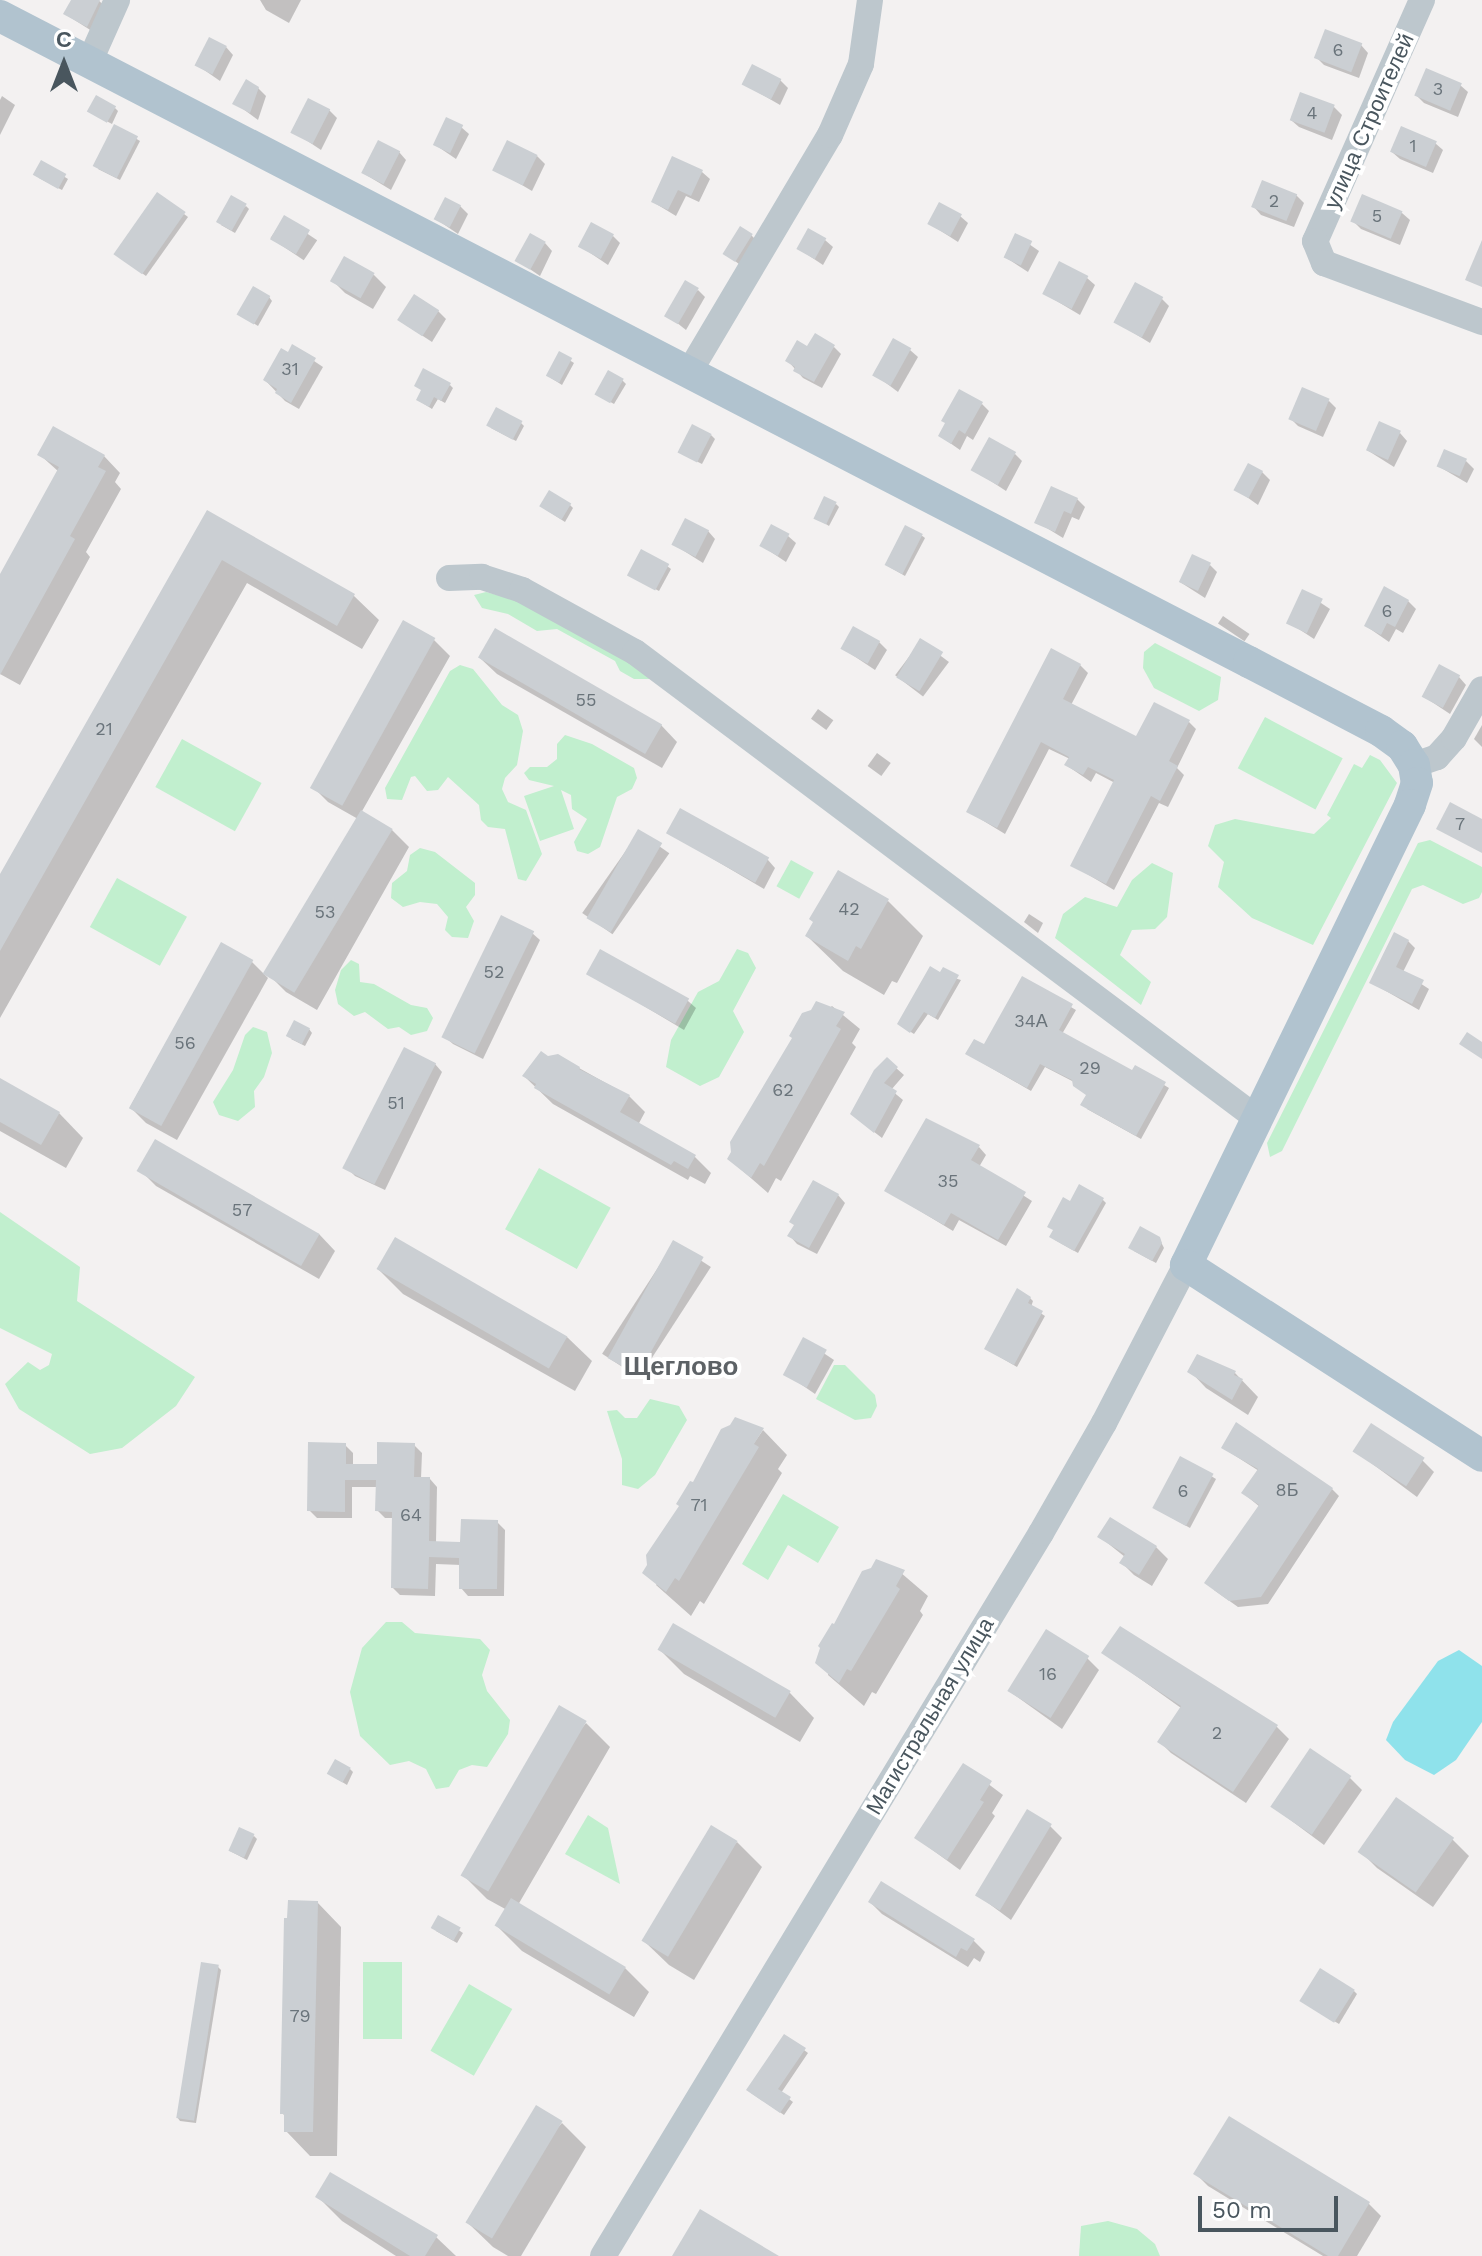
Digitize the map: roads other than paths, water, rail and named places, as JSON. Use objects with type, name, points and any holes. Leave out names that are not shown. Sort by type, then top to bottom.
[{"type":"main road","points":[[0,16],[1381,731],[1402,746],[1414,765]]},
{"type":"main road","name":"Магистральная улица","points":[[1186,1265],[1410,805],[1417,783],[1414,765]]},
{"type":"main road","points":[[1186,1265],[1482,1456]]},
{"type":"street","points":[[89,63],[117,0]]},
{"type":"street","points":[[688,374],[830,135],[861,64],[870,0]]},
{"type":"street","name":"улица Строителей","points":[[1422,0],[1315,241],[1324,263],[1482,322]]},
{"type":"street","points":[[449,578],[482,577],[522,590],[635,652],[1258,1119]]},
{"type":"street","points":[[1414,765],[1437,757],[1454,738],[1482,689]]},
{"type":"street","name":"Магистральная улица","points":[[603,2256],[1041,1533],[1104,1423],[1186,1265]]},
{"type":"water","points":[[1459,1650],[1482,1666],[1482,1722],[1456,1760],[1434,1775],[1405,1760],[1386,1740],[1393,1722],[1438,1661]]},
{"type":"district","name":"Щеглово","points":[[681,1367]]}]
